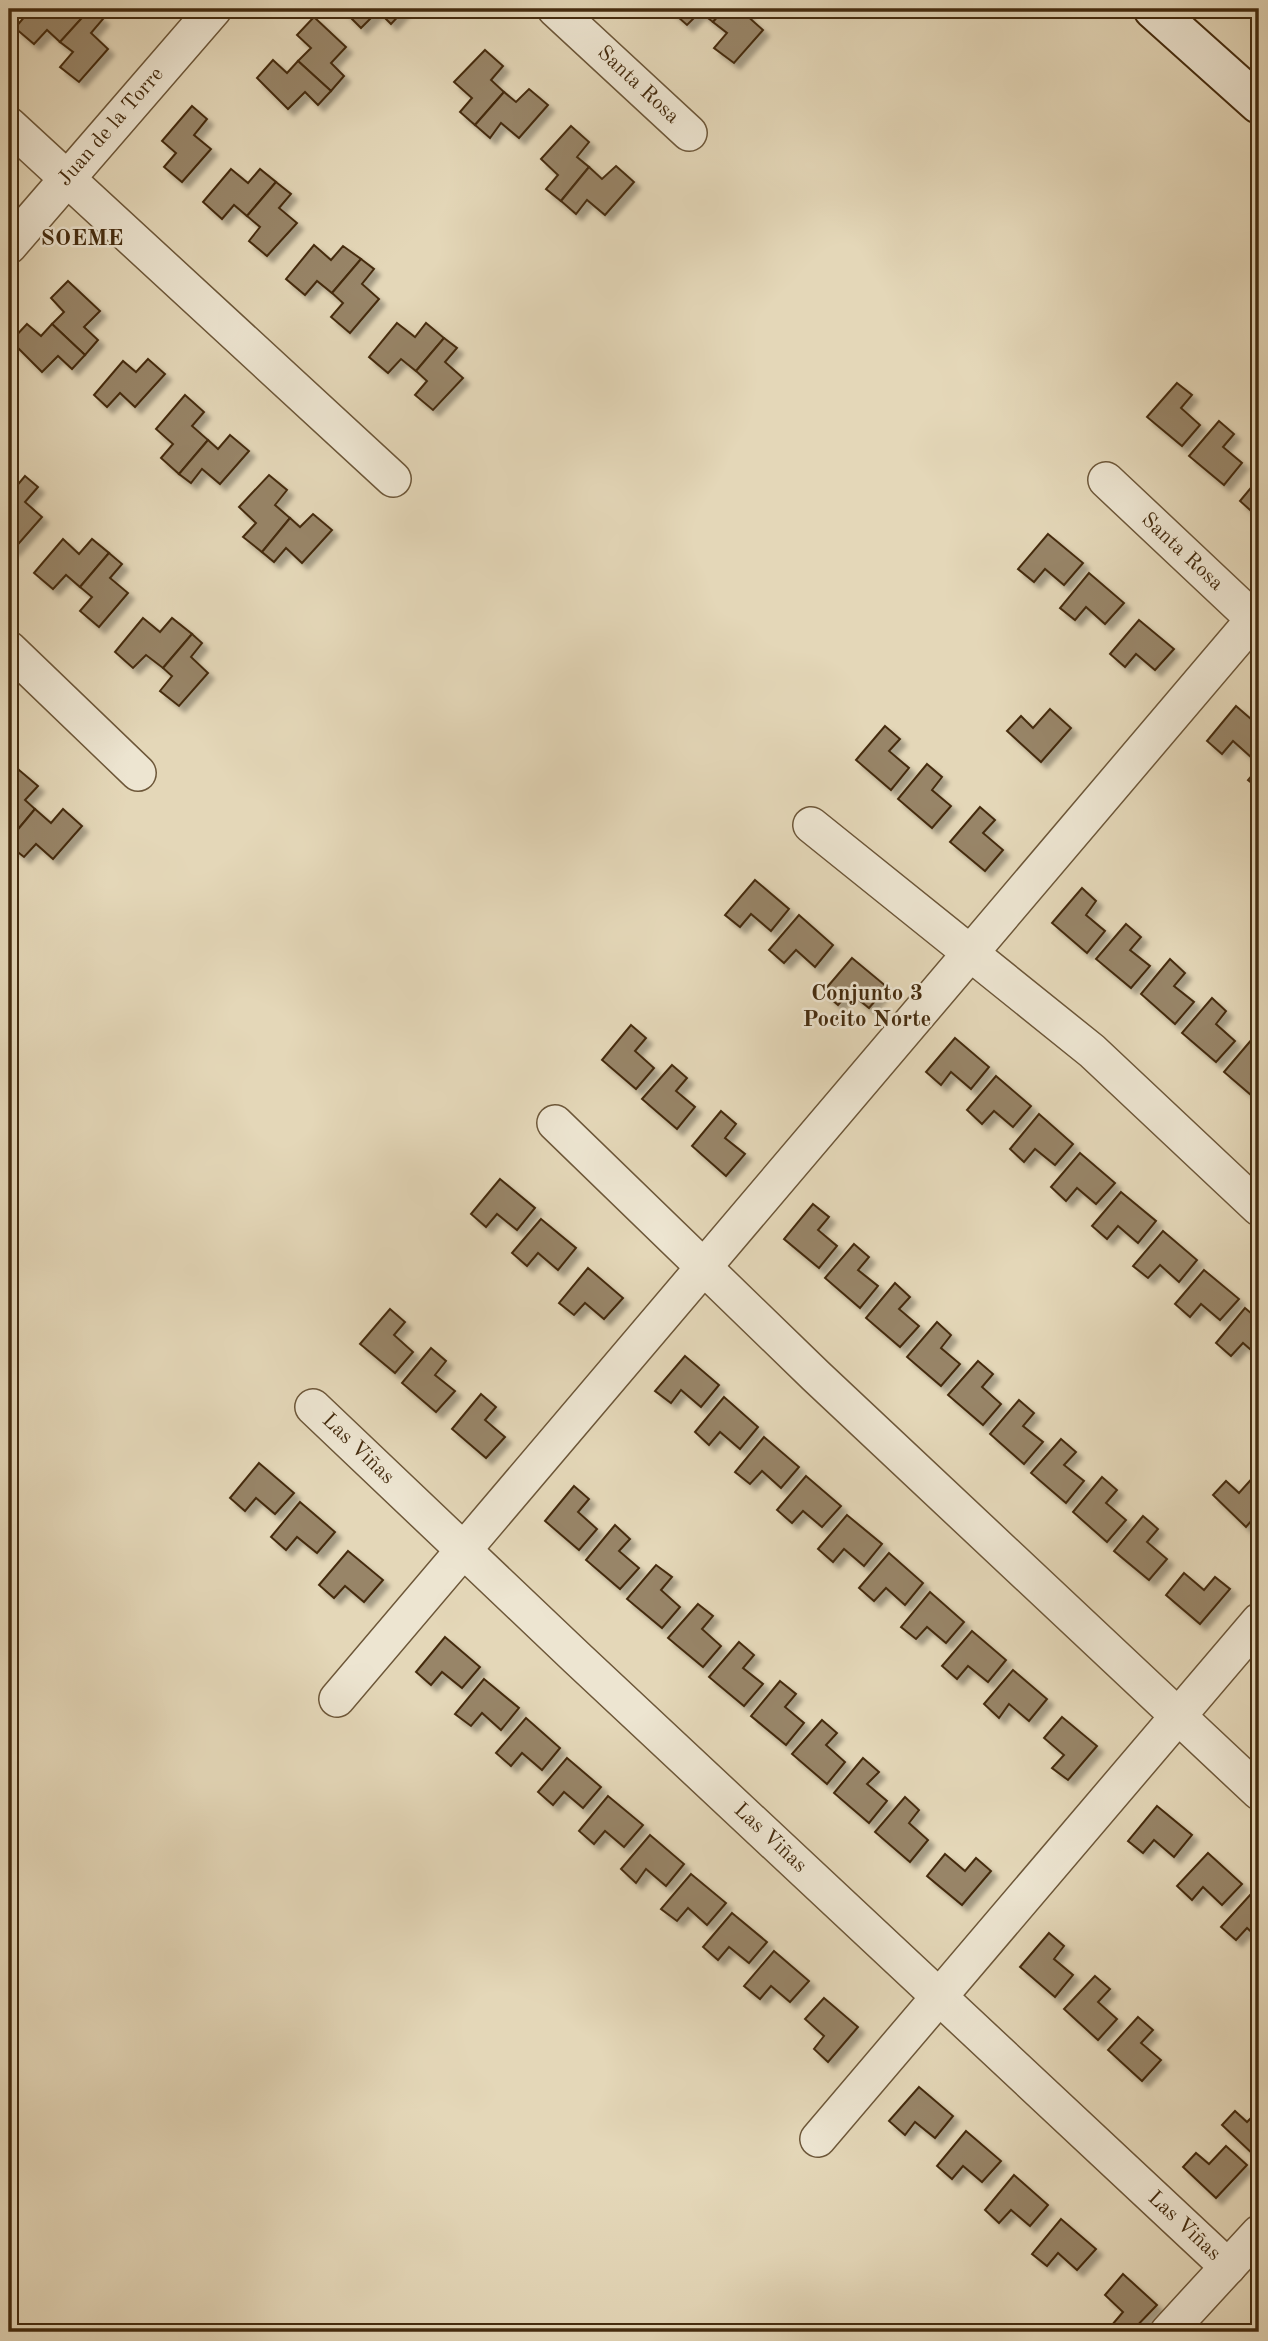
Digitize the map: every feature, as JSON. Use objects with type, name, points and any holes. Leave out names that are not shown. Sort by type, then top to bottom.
[{"type":"street","name":"Juan de la Torre","points":[[9,246],[214,9]]},
{"type":"street","name":"Santa Rosa","points":[[555,9],[689,133]]},
{"type":"street","points":[[1153,9],[1259,104]]},
{"type":"street","points":[[9,125],[393,479]]},
{"type":"street","name":"Santa Rosa","points":[[1106,480],[1258,619]]},
{"type":"street","points":[[337,1699],[1258,619]]},
{"type":"street","points":[[9,649],[138,773]]},
{"type":"street","points":[[811,825],[1092,1051],[1259,1208]]},
{"type":"street","points":[[555,1124],[826,1386],[1259,1792]]},
{"type":"street","name":"Las Viñas","points":[[313,1407],[1228,2267]]},
{"type":"street","points":[[818,2139],[1259,1620]]},
{"type":"street","points":[[1168,2332],[1259,2233]]},
{"type":"building","points":[[31,9],[90,9],[60,42],[47,30],[34,44],[15,28]]},
{"type":"building","points":[[90,9],[103,19],[91,33],[108,49],[79,82],[60,67],[73,52],[60,42]]},
{"type":"building","points":[[342,9],[405,9],[391,24],[378,11],[361,28]]},
{"type":"building","points":[[669,9],[724,9],[713,22],[700,12],[687,25]]},
{"type":"building","points":[[724,9],[750,9],[745,14],[763,30],[734,63],[714,48],[727,33],[713,22]]},
{"type":"building","points":[[314,17],[346,47],[331,63],[344,76],[331,91],[298,61],[311,48],[297,35]]},
{"type":"building","points":[[485,50],[503,66],[491,80],[504,92],[475,125],[460,112],[472,98],[454,82]]},
{"type":"building","points":[[273,60],[287,73],[298,61],[331,91],[318,105],[305,92],[288,109],[257,78]]},
{"type":"building","points":[[529,89],[548,105],[519,138],[501,123],[490,138],[475,125],[504,92],[516,102]]},
{"type":"building","points":[[192,106],[207,119],[194,135],[211,149],[182,182],[164,167],[176,153],[162,141]]},
{"type":"building","points":[[571,126],[589,142],[577,157],[589,167],[561,201],[546,189],[558,175],[541,159]]},
{"type":"building","points":[[616,166],[634,182],[605,215],[587,200],[576,214],[561,201],[589,167],[602,179]]},
{"type":"building","points":[[231,169],[248,183],[260,169],[276,182],[247,216],[234,205],[222,219],[203,202]]},
{"type":"building","points":[[276,182],[291,194],[279,208],[297,223],[267,256],[249,241],[260,227],[247,216]]},
{"type":"building","points":[[314,245],[331,260],[343,246],[361,259],[332,293],[317,281],[305,295],[286,279]]},
{"type":"building","points":[[361,259],[374,269],[362,284],[379,299],[350,333],[331,317],[343,303],[332,293]]},
{"type":"building","points":[[68,281],[100,311],[84,327],[98,340],[85,355],[52,324],[64,312],[51,298]]},
{"type":"building","points":[[397,323],[415,337],[426,323],[444,338],[416,371],[401,359],[388,373],[369,357]]},
{"type":"building","points":[[27,324],[41,336],[52,324],[85,355],[72,369],[58,356],[42,372],[11,341]]},
{"type":"building","points":[[444,338],[457,348],[445,362],[463,378],[433,410],[415,395],[427,381],[416,371]]},
{"type":"building","points":[[148,359],[165,374],[135,407],[120,393],[107,407],[94,395],[123,361],[136,372]]},
{"type":"building","points":[[1177,383],[1192,395],[1181,408],[1200,425],[1182,446],[1147,417]]},
{"type":"building","points":[[185,395],[204,412],[192,426],[208,440],[179,474],[161,458],[173,444],[156,429]]},
{"type":"building","points":[[1219,421],[1234,434],[1223,447],[1242,463],[1224,485],[1189,456]]},
{"type":"building","points":[[230,435],[249,451],[220,484],[202,469],[191,483],[179,474],[208,440],[218,449]]},
{"type":"building","points":[[269,475],[287,490],[275,505],[290,518],[262,552],[243,537],[256,523],[239,507]]},
{"type":"building","points":[[25,476],[38,487],[25,502],[42,517],[13,550],[9,546],[9,495]]},
{"type":"building","points":[[1259,478],[1259,518],[1240,501]]},
{"type":"building","points":[[313,514],[332,530],[302,563],[286,548],[274,562],[262,552],[290,518],[300,527]]},
{"type":"building","points":[[1048,534],[1083,563],[1064,585],[1045,569],[1034,582],[1018,569]]},
{"type":"building","points":[[63,539],[79,554],[92,539],[109,553],[80,587],[66,575],[53,589],[34,573]]},
{"type":"building","points":[[109,553],[122,564],[110,578],[128,593],[99,627],[80,611],[92,597],[80,587]]},
{"type":"building","points":[[1089,573],[1124,603],[1105,624],[1086,607],[1075,620],[1060,608]]},
{"type":"building","points":[[143,618],[160,632],[172,618],[192,634],[163,668],[146,655],[133,668],[115,652]]},
{"type":"building","points":[[1139,620],[1174,649],[1155,670],[1136,654],[1125,667],[1110,654]]},
{"type":"building","points":[[192,634],[202,643],[191,657],[208,673],[179,706],[160,691],[172,676],[163,668]]},
{"type":"building","points":[[1236,706],[1259,726],[1259,750],[1252,758],[1233,741],[1222,754],[1207,741]]},
{"type":"building","points":[[1050,709],[1071,728],[1041,762],[1007,731],[1021,716],[1033,728]]},
{"type":"building","points":[[885,726],[900,739],[889,751],[909,768],[891,790],[856,760]]},
{"type":"building","points":[[927,764],[942,777],[932,790],[951,806],[932,828],[898,799]]},
{"type":"building","points":[[1259,767],[1259,789],[1248,780]]},
{"type":"building","points":[[19,770],[38,786],[25,800],[35,809],[9,840],[9,781]]},
{"type":"building","points":[[980,807],[995,820],[983,833],[1003,850],[985,871],[950,842]]},
{"type":"building","points":[[35,809],[51,823],[63,809],[82,826],[53,859],[36,844],[24,857],[9,845],[9,840]]},
{"type":"building","points":[[755,880],[789,909],[771,931],[751,914],[740,927],[725,915]]},
{"type":"building","points":[[1082,888],[1096,901],[1086,915],[1105,931],[1087,953],[1052,923]]},
{"type":"building","points":[[799,915],[833,945],[815,967],[796,950],[784,963],[769,950]]},
{"type":"building","points":[[1126,924],[1141,937],[1130,950],[1150,966],[1131,988],[1096,959]]},
{"type":"building","points":[[852,958],[887,987],[869,1008],[849,992],[838,1005],[823,992]]},
{"type":"building","points":[[1170,959],[1185,973],[1174,986],[1194,1002],[1175,1024],[1141,994]]},
{"type":"building","points":[[1212,998],[1226,1011],[1216,1024],[1235,1041],[1216,1062],[1182,1033]]},
{"type":"building","points":[[631,1025],[646,1038],[635,1051],[654,1068],[636,1089],[602,1060]]},
{"type":"building","points":[[955,1038],[989,1067],[971,1089],[951,1072],[941,1085],[926,1072]]},
{"type":"building","points":[[1253,1038],[1259,1043],[1258,1101],[1224,1072]]},
{"type":"building","points":[[672,1065],[687,1078],[676,1091],[695,1107],[677,1129],[642,1099]]},
{"type":"building","points":[[996,1076],[1031,1106],[1013,1127],[994,1111],[982,1124],[967,1110]]},
{"type":"building","points":[[721,1111],[736,1124],[725,1138],[745,1154],[726,1176],[692,1146]]},
{"type":"building","points":[[1039,1114],[1073,1144],[1055,1165],[1035,1149],[1024,1162],[1010,1149]]},
{"type":"building","points":[[1080,1153],[1115,1183],[1096,1204],[1077,1188],[1066,1201],[1051,1187]]},
{"type":"building","points":[[500,1179],[535,1208],[517,1230],[497,1214],[486,1227],[471,1214]]},
{"type":"building","points":[[1121,1192],[1156,1221],[1138,1243],[1118,1226],[1107,1239],[1092,1226]]},
{"type":"building","points":[[813,1204],[829,1217],[818,1230],[837,1246],[819,1268],[784,1239]]},
{"type":"building","points":[[541,1219],[576,1248],[558,1270],[538,1253],[527,1266],[512,1253]]},
{"type":"building","points":[[1163,1231],[1197,1260],[1179,1282],[1160,1265],[1148,1278],[1133,1266]]},
{"type":"building","points":[[854,1244],[869,1257],[858,1270],[878,1286],[860,1308],[825,1278]]},
{"type":"building","points":[[588,1268],[623,1298],[604,1319],[585,1303],[574,1315],[559,1303]]},
{"type":"building","points":[[1204,1270],[1239,1299],[1220,1320],[1201,1304],[1190,1317],[1175,1304]]},
{"type":"building","points":[[895,1283],[910,1297],[899,1309],[919,1326],[900,1347],[866,1318]]},
{"type":"building","points":[[1245,1308],[1259,1320],[1259,1357],[1243,1343],[1231,1356],[1216,1343]]},
{"type":"building","points":[[390,1309],[405,1322],[394,1335],[413,1352],[395,1373],[360,1344]]},
{"type":"building","points":[[937,1322],[951,1335],[941,1348],[960,1364],[941,1386],[907,1357]]},
{"type":"building","points":[[431,1348],[446,1361],[435,1375],[455,1391],[436,1412],[402,1383]]},
{"type":"building","points":[[685,1356],[719,1385],[701,1407],[681,1390],[671,1403],[655,1391]]},
{"type":"building","points":[[978,1361],[993,1374],[982,1387],[1001,1404],[983,1425],[948,1395]]},
{"type":"building","points":[[481,1394],[496,1407],[485,1420],[505,1437],[486,1458],[452,1429]]},
{"type":"building","points":[[724,1397],[758,1427],[740,1449],[720,1432],[709,1445],[695,1432]]},
{"type":"building","points":[[1019,1400],[1034,1413],[1023,1426],[1043,1442],[1024,1464],[990,1434]]},
{"type":"building","points":[[764,1437],[799,1467],[781,1488],[762,1471],[750,1484],[735,1472]]},
{"type":"building","points":[[1061,1439],[1076,1452],[1064,1465],[1084,1481],[1066,1503],[1031,1473]]},
{"type":"building","points":[[259,1463],[294,1493],[275,1514],[256,1498],[245,1511],[230,1498]]},
{"type":"building","points":[[1256,1474],[1259,1477],[1259,1512],[1246,1527],[1213,1495],[1226,1481],[1239,1493]]},
{"type":"building","points":[[806,1476],[841,1506],[822,1527],[803,1511],[792,1523],[777,1510]]},
{"type":"building","points":[[1102,1477],[1117,1490],[1106,1503],[1126,1520],[1107,1542],[1073,1512]]},
{"type":"building","points":[[574,1486],[589,1499],[578,1512],[597,1529],[579,1550],[545,1521]]},
{"type":"building","points":[[300,1502],[335,1532],[317,1553],[297,1537],[286,1550],[271,1537]]},
{"type":"building","points":[[847,1515],[882,1544],[864,1566],[844,1549],[833,1562],[818,1549]]},
{"type":"building","points":[[1143,1516],[1158,1529],[1147,1542],[1167,1559],[1149,1580],[1114,1551]]},
{"type":"building","points":[[615,1525],[630,1539],[619,1551],[639,1568],[620,1589],[586,1560]]},
{"type":"building","points":[[348,1551],[383,1580],[364,1602],[345,1586],[334,1598],[319,1585]]},
{"type":"building","points":[[889,1553],[923,1583],[905,1605],[886,1588],[874,1601],[859,1588]]},
{"type":"building","points":[[656,1565],[672,1577],[661,1590],[680,1607],[662,1628],[627,1599]]},
{"type":"building","points":[[1184,1573],[1204,1590],[1215,1577],[1230,1589],[1200,1624],[1166,1595]]},
{"type":"building","points":[[930,1592],[964,1622],[946,1643],[927,1627],[916,1639],[901,1627]]},
{"type":"building","points":[[698,1604],[713,1616],[702,1629],[721,1646],[703,1667],[668,1638]]},
{"type":"building","points":[[972,1631],[1006,1660],[988,1682],[968,1666],[957,1679],[942,1666]]},
{"type":"building","points":[[445,1637],[480,1667],[462,1688],[442,1672],[431,1685],[416,1672]]},
{"type":"building","points":[[739,1642],[754,1655],[743,1668],[763,1684],[744,1706],[709,1677]]},
{"type":"building","points":[[1013,1670],[1047,1699],[1029,1721],[1009,1704],[999,1718],[984,1704]]},
{"type":"building","points":[[484,1679],[519,1708],[501,1730],[482,1713],[471,1726],[455,1714]]},
{"type":"building","points":[[780,1681],[796,1694],[785,1707],[804,1723],[786,1745],[751,1716]]},
{"type":"building","points":[[1062,1717],[1097,1746],[1068,1780],[1052,1768],[1064,1755],[1044,1738]]},
{"type":"building","points":[[526,1718],[560,1748],[542,1770],[522,1753],[511,1766],[496,1753]]},
{"type":"building","points":[[822,1720],[837,1733],[826,1745],[845,1762],[827,1784],[792,1754]]},
{"type":"building","points":[[567,1758],[601,1787],[583,1808],[564,1792],[553,1805],[538,1792]]},
{"type":"building","points":[[863,1758],[879,1772],[867,1784],[887,1801],[869,1823],[834,1793]]},
{"type":"building","points":[[608,1796],[643,1825],[624,1847],[605,1831],[594,1844],[579,1831]]},
{"type":"building","points":[[905,1797],[919,1810],[909,1823],[928,1840],[910,1862],[875,1832]]},
{"type":"building","points":[[1157,1806],[1192,1835],[1174,1857],[1154,1840],[1143,1853],[1128,1841]]},
{"type":"building","points":[[650,1835],[684,1864],[666,1886],[646,1869],[636,1883],[621,1869]]},
{"type":"building","points":[[1208,1853],[1242,1884],[1222,1905],[1203,1887],[1192,1900],[1177,1886]]},
{"type":"building","points":[[945,1854],[965,1871],[976,1858],[991,1871],[962,1905],[927,1876]]},
{"type":"building","points":[[691,1874],[726,1903],[707,1925],[688,1908],[677,1921],[661,1909]]},
{"type":"building","points":[[1251,1894],[1259,1901],[1259,1939],[1247,1928],[1236,1940],[1221,1927]]},
{"type":"building","points":[[732,1913],[767,1942],[749,1963],[729,1947],[718,1960],[703,1947]]},
{"type":"building","points":[[1049,1933],[1064,1946],[1054,1959],[1073,1975],[1055,1997],[1020,1967]]},
{"type":"building","points":[[774,1951],[809,1981],[790,2002],[771,1986],[760,1999],[744,1986]]},
{"type":"building","points":[[1095,1976],[1110,1989],[1098,2002],[1117,2019],[1098,2040],[1064,2009]]},
{"type":"building","points":[[824,1998],[858,2027],[828,2062],[814,2049],[824,2036],[805,2019]]},
{"type":"building","points":[[1138,2017],[1153,2030],[1141,2043],[1161,2060],[1142,2081],[1108,2050]]},
{"type":"building","points":[[919,2087],[953,2116],[935,2138],[915,2122],[905,2135],[889,2121]]},
{"type":"building","points":[[1259,2110],[1259,2151],[1255,2156],[1222,2125],[1235,2111],[1247,2122]]},
{"type":"building","points":[[966,2131],[1001,2161],[982,2182],[963,2166],[952,2179],[937,2166]]},
{"type":"building","points":[[1226,2146],[1247,2165],[1216,2198],[1183,2167],[1196,2153],[1209,2164]]},
{"type":"building","points":[[1014,2175],[1048,2205],[1030,2226],[1011,2210],[999,2223],[985,2210]]},
{"type":"building","points":[[1061,2219],[1096,2249],[1077,2270],[1058,2253],[1047,2266],[1032,2254]]},
{"type":"building","points":[[1123,2274],[1157,2305],[1131,2332],[1120,2332],[1112,2325],[1123,2312],[1105,2295]]},
{"type":"district","name":"SOEME","points":[[82,238]]},
{"type":"district","name":"Conjunto 3 Pocito Norte","points":[[867,1006]]}]
